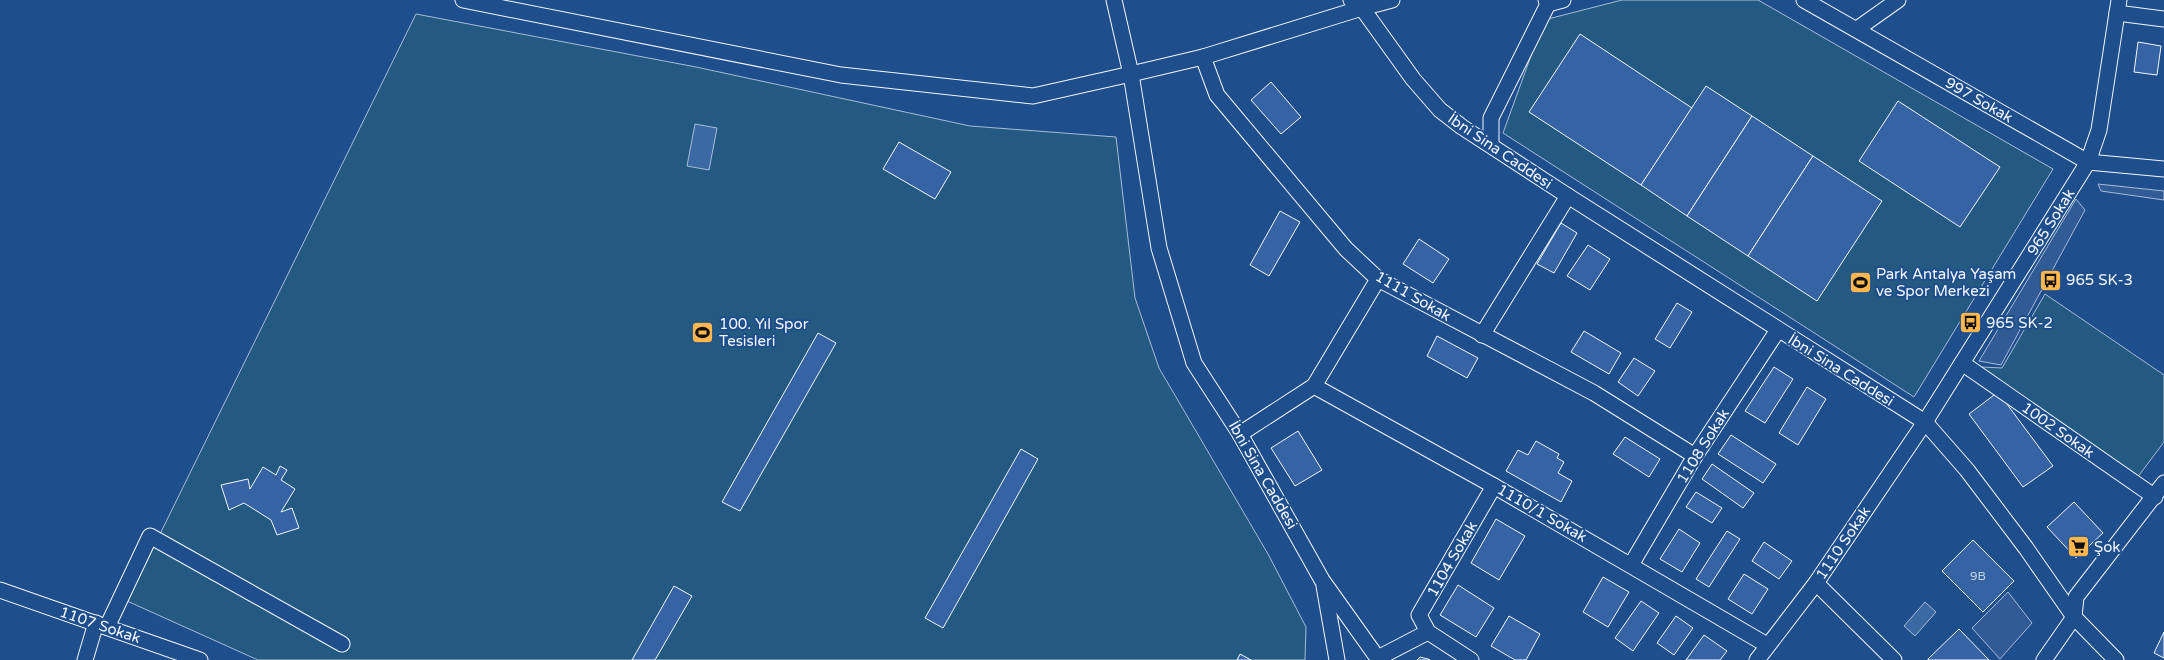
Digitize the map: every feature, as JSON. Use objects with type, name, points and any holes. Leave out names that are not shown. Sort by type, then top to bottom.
[{"type":"street","points":[[463,0],[842,76],[1033,96],[1203,56],[1357,4],[1392,0]]},
{"type":"street","name":"İbni Sina Caddesi","points":[[1114,0],[1131,74],[1159,248],[1194,363],[1240,434],[1322,580],[1378,659]]},
{"type":"street","points":[[1491,145],[1492,118],[1547,2],[1563,0]]},
{"type":"street","name":"997 Sokak","points":[[1804,0],[2088,162],[2164,169]]},
{"type":"street","points":[[1857,29],[1898,0]]},
{"type":"street","name":"İbni Sina Caddesi","points":[[1357,4],[1413,79],[1440,110],[1568,196],[1924,422],[1968,470],[2074,617],[2116,660]]},
{"type":"street","points":[[2118,7],[2164,18]]},
{"type":"street","name":"965 Sokak","points":[[1924,422],[2088,162],[2098,130],[2118,7]]},
{"type":"street","name":"1111 Sokak","points":[[1203,56],[1217,95],[1346,249],[1378,279],[1594,393],[1695,456]]},
{"type":"street","points":[[1482,335],[1568,196]]},
{"type":"street","points":[[1240,434],[1314,386],[1378,279]]},
{"type":"street","name":"1108 Sokak","points":[[1631,565],[1695,456],[1778,330]]},
{"type":"street","name":"1002 Sokak","points":[[1962,363],[2155,497]]},
{"type":"street","name":"1110/1 Sokak","points":[[1314,386],[1494,486],[1768,645]]},
{"type":"street","name":"1110 Sokak","points":[[1757,660],[1816,583],[1924,422]]},
{"type":"street","points":[[2044,660],[2074,617],[2076,597],[2164,483]]},
{"type":"street","name":"1104 Sokak","points":[[1428,632],[1420,614],[1494,486]]},
{"type":"street","points":[[85,660],[101,625],[150,536],[342,644]]},
{"type":"street","name":"İbni Sina Caddesi","points":[[1322,580],[1337,660]]},
{"type":"street","points":[[1816,583],[1894,660]]},
{"type":"street","name":"1107 Sokak","points":[[0,590],[200,660]]},
{"type":"street","points":[[1378,659],[1428,632],[1470,660]]},
{"type":"shaded area","name":"Park Antalya Yaşam ve Spor Merkezi","points":[[1622,0],[1758,0],[2053,169],[1914,397],[1503,133],[1544,20]]},
{"type":"shaded area","name":"100. Yıl Spor Tesisleri","points":[[416,14],[696,67],[970,126],[1116,137],[1135,298],[1159,368],[1268,554],[1306,627],[1305,660],[258,660],[127,601]]},
{"type":"shaded area","points":[[695,124],[717,128],[709,170],[687,166]]},
{"type":"shaded area","points":[[2098,184],[2164,191],[2164,200],[2101,191]]},
{"type":"shaded area","points":[[2076,199],[2085,210],[2001,365],[1979,361]]},
{"type":"shaded area","points":[[2045,294],[2164,375],[2164,442],[2137,478],[1981,367],[2002,368]]},
{"type":"shaded area","points":[[2008,592],[2032,623],[2000,659],[1972,628]]},
{"type":"shaded area","points":[[1925,602],[1936,612],[1915,636],[1904,626]]},
{"type":"building","points":[[1580,34],[1692,108],[1641,185],[1529,112]]},
{"type":"building","points":[[2138,42],[2161,46],[2157,75],[2134,72]]},
{"type":"building","points":[[1271,82],[1301,117],[1281,134],[1251,100]]},
{"type":"building","points":[[1706,86],[1752,116],[1687,216],[1641,185]]},
{"type":"building","points":[[1898,101],[2000,167],[1960,227],[1859,161]]},
{"type":"building","points":[[1752,116],[1813,156],[1748,256],[1687,216]]},
{"type":"building","points":[[899,142],[951,172],[935,199],[883,169]]},
{"type":"building","points":[[1813,156],[1882,201],[1817,301],[1748,256]]},
{"type":"building","points":[[1280,211],[1300,222],[1269,276],[1250,265]]},
{"type":"building","points":[[1561,223],[1577,233],[1554,273],[1537,264]]},
{"type":"building","points":[[1419,239],[1449,259],[1433,283],[1403,264]]},
{"type":"building","points":[[1588,245],[1610,259],[1590,290],[1567,276]]},
{"type":"building","points":[[1677,303],[1692,312],[1670,348],[1655,339]]},
{"type":"building","points":[[1584,331],[1621,353],[1609,374],[1571,352]]},
{"type":"building","points":[[818,333],[836,343],[740,511],[722,502]]},
{"type":"building","points":[[1437,336],[1478,358],[1467,378],[1427,356]]},
{"type":"building","points":[[1634,358],[1655,371],[1638,396],[1618,382]]},
{"type":"building","points":[[1774,367],[1793,379],[1765,423],[1745,411]]},
{"type":"building","points":[[1807,387],[1826,399],[1798,445],[1779,433]]},
{"type":"building","points":[[1998,392],[2053,466],[2023,487],[1969,414]]},
{"type":"building","points":[[1298,431],[1322,470],[1295,486],[1271,448]]},
{"type":"building","points":[[1731,435],[1776,464],[1763,483],[1718,454]]},
{"type":"building","points":[[1625,437],[1660,459],[1649,477],[1613,454]]},
{"type":"building","points":[[1536,441],[1559,454],[1557,458],[1564,462],[1558,473],[1572,481],[1561,502],[1506,471],[1518,450],[1528,455]]},
{"type":"building","points":[[1021,449],[1038,459],[943,628],[925,618]]},
{"type":"building","points":[[1712,464],[1754,493],[1743,508],[1702,479]]},
{"type":"building","points":[[280,466],[287,470],[281,480],[295,489],[281,512],[292,508],[299,528],[277,535],[271,520],[244,503],[229,510],[221,485],[248,479],[250,489],[263,467],[276,475]]},
{"type":"building","points":[[1696,492],[1722,508],[1712,523],[1686,507]]},
{"type":"building","points":[[2074,502],[2103,533],[2076,558],[2047,527]]},
{"type":"building","points":[[1496,519],[1525,536],[1499,580],[1471,563]]},
{"type":"building","points":[[1679,529],[1700,543],[1682,572],[1660,559]]},
{"type":"building","points":[[1727,531],[1740,539],[1709,587],[1696,579]]},
{"type":"building","points":[[1973,540],[2014,581],[1983,612],[1942,571]]},
{"type":"building","points":[[1764,542],[1792,561],[1779,579],[1752,561]]},
{"type":"building","points":[[1744,574],[1768,589],[1752,614],[1728,599]]},
{"type":"building","points":[[1603,577],[1629,592],[1608,627],[1583,612]]},
{"type":"building","points":[[1458,585],[1494,608],[1476,637],[1440,615]]},
{"type":"building","points":[[674,586],[692,596],[655,660],[632,660]]},
{"type":"building","points":[[1641,601],[1659,613],[1633,651],[1615,638]]},
{"type":"building","points":[[1509,616],[1540,634],[1526,660],[1515,660],[1491,646]]},
{"type":"building","points":[[1676,616],[1693,628],[1674,655],[1657,643]]},
{"type":"building","points":[[1959,629],[1989,660],[1928,660],[1928,659]]},
{"type":"building","points":[[2164,632],[2164,658],[2154,653]]},
{"type":"building","points":[[1704,635],[1727,651],[1720,660],[1686,660]]},
{"type":"building","points":[[1240,654],[1251,660],[1237,660]]},
{"type":"building","points":[[1420,657],[1428,659],[1430,660],[1417,660]]},
{"type":"place","name":"965 SK-3","points":[[2050,280]]},
{"type":"place","name":"Park Antalya Yaşam ve Spor Merkezi","points":[[1860,283]]},
{"type":"place","name":"965 SK-2","points":[[1970,323]]},
{"type":"place","name":"100. Yıl Spor Tesisleri","points":[[703,333]]},
{"type":"place","name":"Şok","points":[[2078,547]]}]
